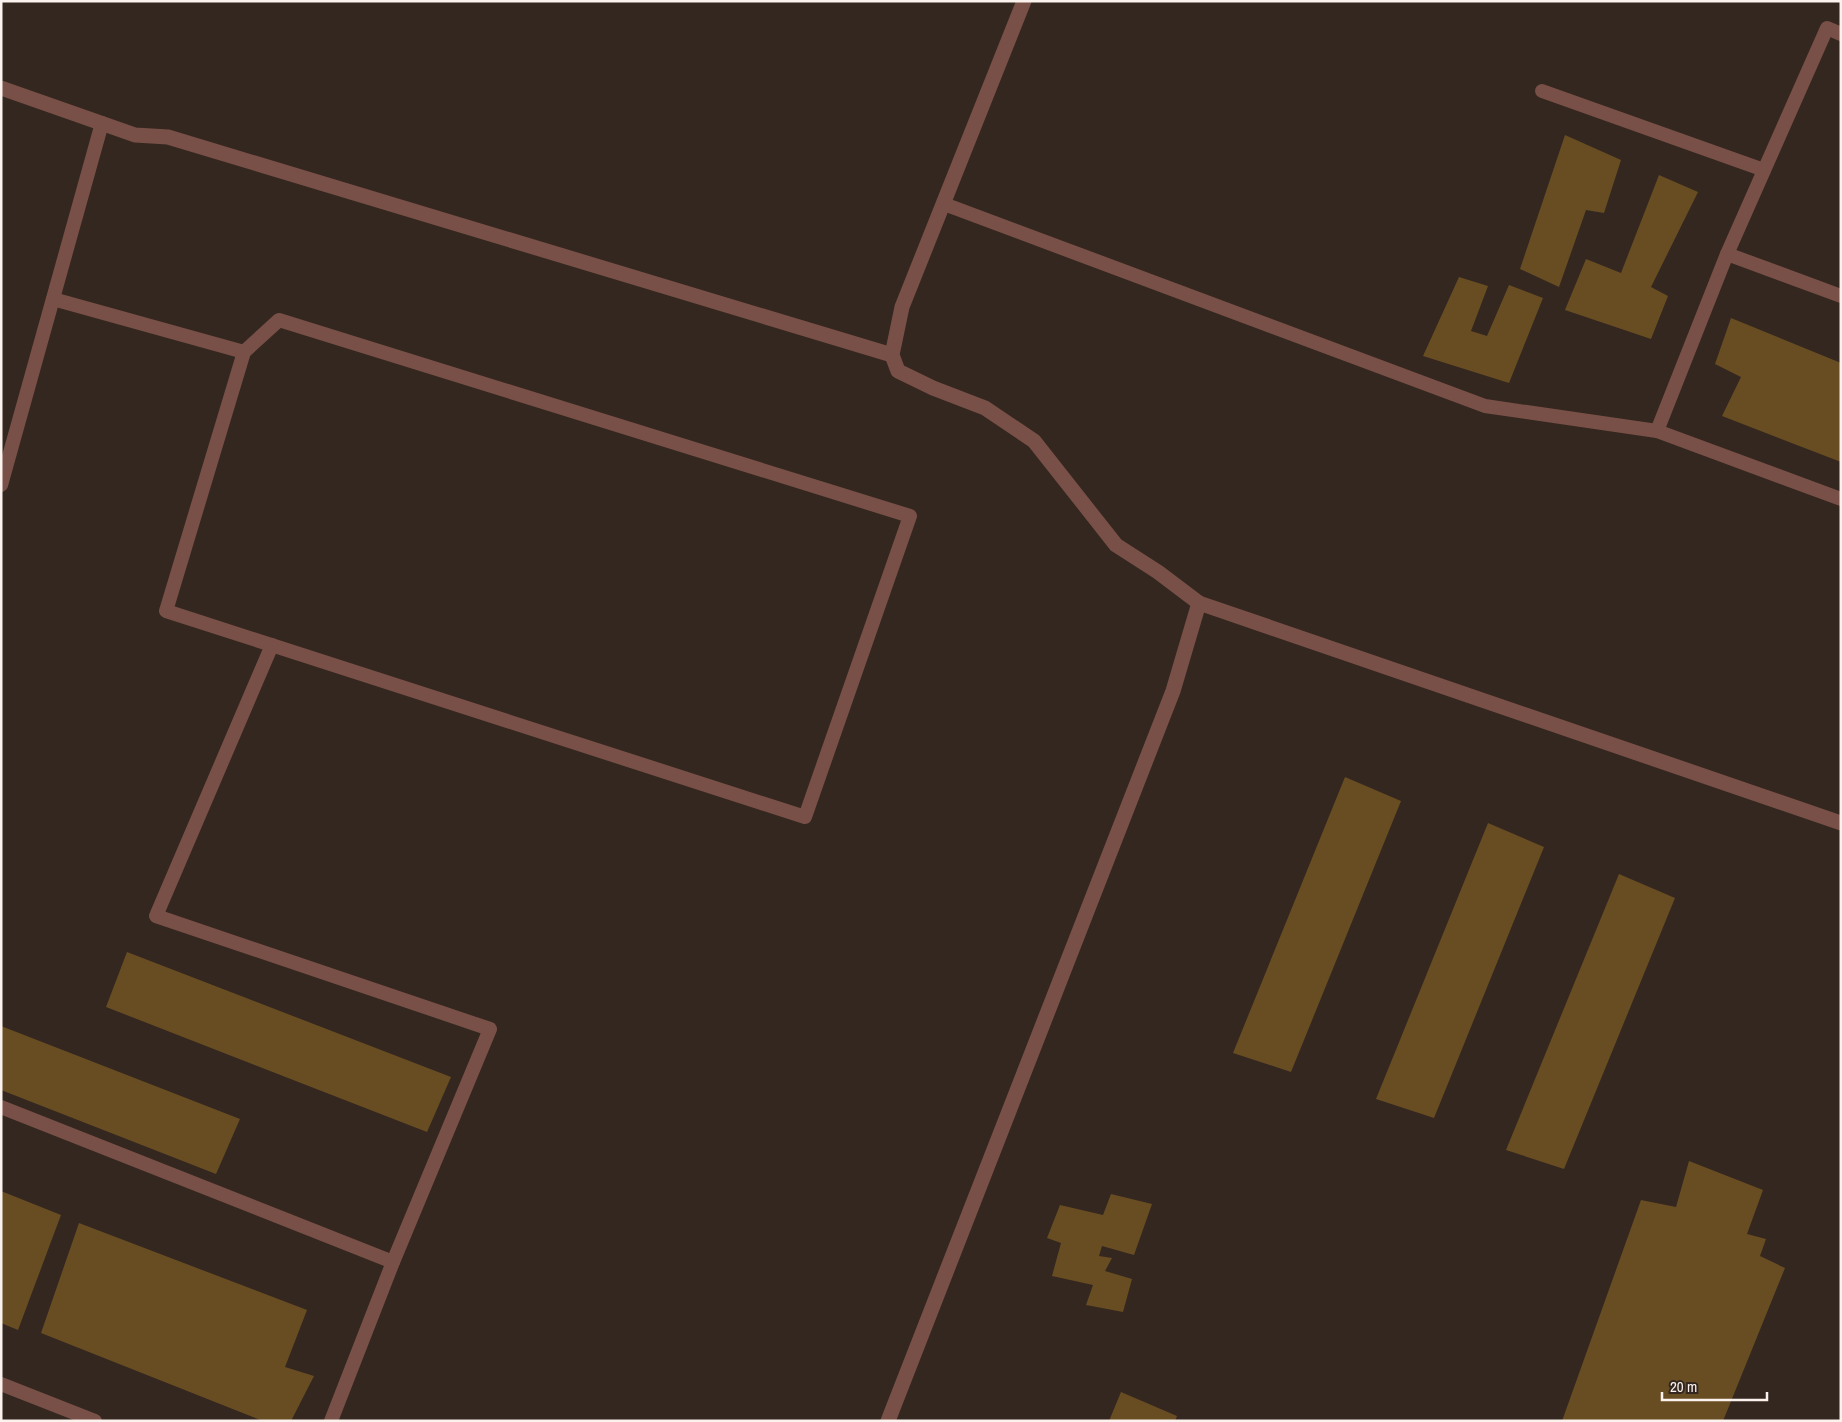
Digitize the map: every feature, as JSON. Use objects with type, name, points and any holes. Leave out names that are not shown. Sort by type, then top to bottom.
[{"type":"street","points":[[1024,1],[902,307],[892,355],[898,371],[932,388],[985,408],[1034,441],[1116,545],[1158,572],[1199,603],[1841,823]]},
{"type":"street","points":[[1,88],[136,135],[168,137],[892,355]]},
{"type":"street","points":[[888,1421],[1173,691],[1199,603]]},
{"type":"lane","points":[[1656,431],[1727,254],[1827,28],[1841,34]]},
{"type":"lane","points":[[1542,91],[1764,170]]},
{"type":"lane","points":[[1,485],[102,123]]},
{"type":"lane","points":[[944,204],[1485,406],[1656,431],[1841,499]]},
{"type":"lane","points":[[1727,254],[1841,296]]},
{"type":"lane","points":[[53,299],[244,352]]},
{"type":"lane","points":[[279,320],[910,516],[805,817],[166,612],[244,352],[279,320]]},
{"type":"lane","points":[[272,645],[156,916],[490,1029],[393,1262],[331,1421]]},
{"type":"lane","points":[[1,1107],[393,1262]]},
{"type":"lane","points":[[1,1384],[94,1421]]},
{"type":"building","points":[[1565,135],[1621,160],[1604,213],[1586,210],[1559,287],[1520,269]]},
{"type":"building","points":[[1659,175],[1698,192],[1651,287],[1668,296],[1651,339],[1565,310],[1586,259],[1621,273]]},
{"type":"building","points":[[1459,277],[1488,286],[1471,331],[1487,336],[1509,285],[1543,298],[1509,383],[1423,356]]},
{"type":"building","points":[[1731,318],[1841,363],[1841,462],[1722,416],[1741,377],[1715,364]]},
{"type":"building","points":[[1345,777],[1401,801],[1291,1072],[1233,1053]]},
{"type":"building","points":[[1488,823],[1544,847],[1434,1118],[1376,1099]]},
{"type":"building","points":[[1619,874],[1675,898],[1564,1169],[1506,1150]]},
{"type":"building","points":[[127,952],[451,1077],[427,1132],[106,1007]]},
{"type":"building","points":[[1,1026],[240,1119],[216,1174],[1,1090]]},
{"type":"building","points":[[1689,1161],[1763,1190],[1747,1234],[1766,1239],[1760,1256],[1785,1268],[1723,1421],[1562,1421],[1641,1200],[1676,1207]]},
{"type":"building","points":[[1,1191],[61,1215],[18,1330],[1,1323]]},
{"type":"building","points":[[1111,1194],[1152,1204],[1134,1255],[1102,1246],[1099,1256],[1112,1258],[1105,1271],[1132,1279],[1123,1312],[1086,1305],[1093,1285],[1052,1276],[1061,1243],[1047,1238],[1060,1205],[1103,1215]]},
{"type":"building","points":[[79,1223],[307,1310],[285,1367],[314,1376],[291,1421],[263,1421],[41,1333]]},
{"type":"building","points":[[1121,1392],[1177,1416],[1175,1421],[1109,1421]]}]
